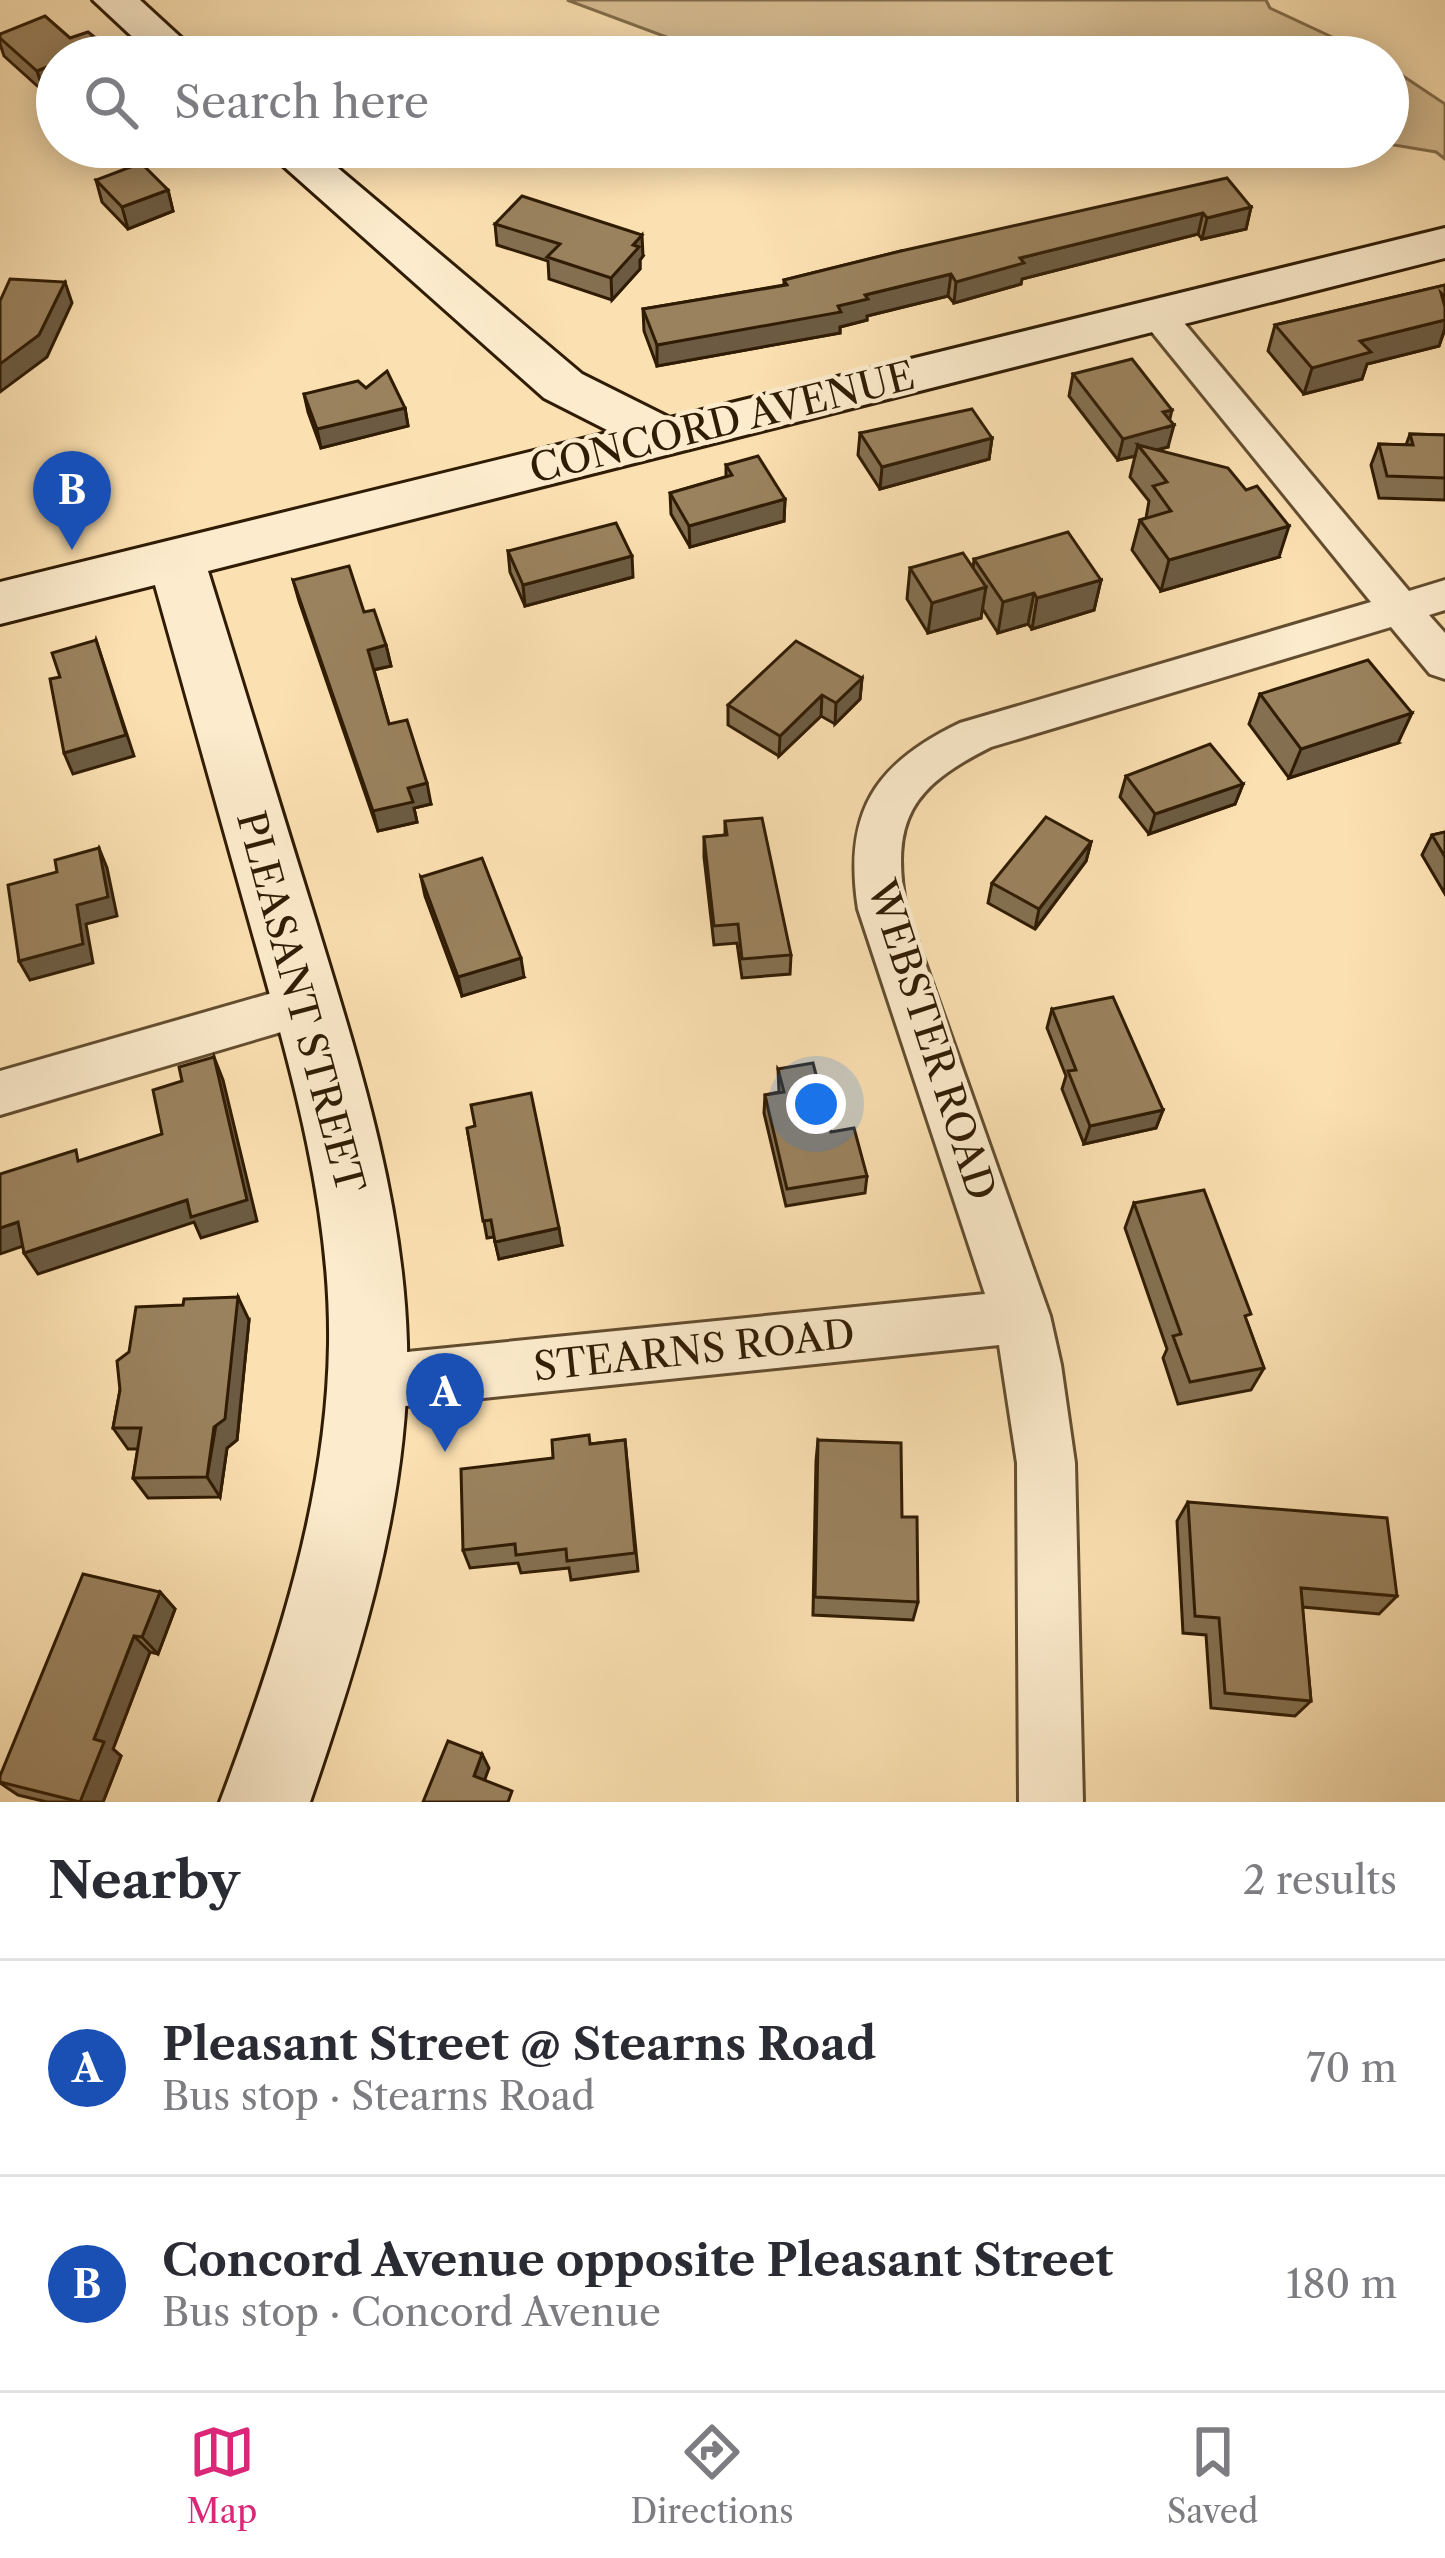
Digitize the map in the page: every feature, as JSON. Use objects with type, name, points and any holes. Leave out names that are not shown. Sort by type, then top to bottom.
[{"type":"street","points":[[114,0],[156,36]]},
{"type":"street","points":[[309,168],[563,386],[664,436]]},
{"type":"street","name":"CONCORD AVENUE","points":[[0,603],[1445,243]]},
{"type":"street","points":[[1156,314],[1422,601],[1445,663]]},
{"type":"street","points":[[563,386],[576,458]]},
{"type":"street","name":"PLEASANT STREET","points":[[176,559],[308,1004],[356,1198],[367,1383],[329,1587],[292,1728],[265,1802]]},
{"type":"street","name":"WEBSTER ROAD","points":[[1051,1802],[1044,1438],[1022,1316],[882,909],[875,859],[887,805],[916,768],[976,735],[1422,601]]},
{"type":"street","points":[[0,1093],[308,1004]]},
{"type":"street","name":"STEARNS ROAD","points":[[367,1383],[1022,1316]]},
{"type":"shaded area","points":[[567,0],[1266,0],[1270,8],[1330,36],[664,36]]},
{"type":"shaded area","points":[[1409,80],[1445,104],[1445,159],[1436,152],[1409,148]]},
{"type":"building","points":[[45,16],[68,36],[36,36],[36,70],[0,34]]},
{"type":"building","points":[[128,168],[146,168],[168,190],[122,207],[96,180]]},
{"type":"building","points":[[1227,178],[1251,207],[1207,218],[1203,213],[1020,258],[1024,263],[956,282],[951,274],[865,295],[868,299],[838,306],[841,312],[657,345],[643,309],[787,285],[784,280],[901,251]]},
{"type":"building","points":[[522,196],[642,235],[633,245],[639,247],[611,278],[547,257],[560,244],[495,224]]},
{"type":"building","points":[[10,279],[65,282],[39,335],[0,364],[0,301]]},
{"type":"building","points":[[1445,285],[1445,297],[1441,293],[1445,320],[1360,341],[1371,352],[1312,368],[1275,325]]},
{"type":"building","points":[[1132,359],[1172,410],[1163,412],[1174,425],[1123,439],[1073,374]]},
{"type":"building","points":[[387,371],[405,408],[317,429],[304,394],[358,381],[366,388]]},
{"type":"building","points":[[972,409],[992,438],[882,467],[860,433]]},
{"type":"building","points":[[1410,434],[1445,435],[1445,478],[1387,476],[1379,444],[1413,445]]},
{"type":"building","points":[[1138,445],[1228,468],[1246,490],[1257,486],[1289,526],[1169,560],[1140,520],[1171,511],[1153,486],[1167,482]]},
{"type":"building","points":[[758,456],[785,499],[689,526],[670,493],[732,475],[726,465]]},
{"type":"building","points":[[616,523],[632,556],[523,585],[508,551]]},
{"type":"building","points":[[1068,532],[1101,580],[1003,602],[974,559]]},
{"type":"building","points":[[963,553],[986,587],[932,603],[910,568]]},
{"type":"building","points":[[349,566],[364,612],[374,610],[386,645],[368,650],[389,724],[407,720],[427,783],[408,788],[413,802],[373,811],[293,580]]},
{"type":"building","points":[[96,640],[126,735],[64,753],[50,679],[60,677],[52,653]]},
{"type":"building","points":[[796,641],[862,678],[836,703],[822,695],[780,736],[728,705]]},
{"type":"building","points":[[1368,660],[1412,713],[1301,749],[1260,694]]},
{"type":"building","points":[[1210,744],[1243,784],[1155,814],[1126,776]]},
{"type":"building","points":[[1046,817],[1091,842],[1039,909],[992,883]]},
{"type":"building","points":[[762,818],[791,955],[742,959],[738,924],[714,926],[704,837],[727,835],[725,821]]},
{"type":"building","points":[[1445,832],[1445,857],[1432,835]]},
{"type":"building","points":[[99,848],[108,897],[77,905],[83,944],[19,961],[8,885],[57,872],[55,860]]},
{"type":"building","points":[[482,858],[521,958],[458,977],[421,877]]},
{"type":"building","points":[[1113,997],[1163,1110],[1090,1126],[1068,1071],[1076,1070],[1052,1009]]},
{"type":"building","points":[[214,1057],[247,1200],[191,1217],[187,1200],[24,1253],[18,1222],[0,1228],[0,1174],[76,1150],[78,1161],[162,1134],[153,1090],[182,1081],[179,1067]]},
{"type":"building","points":[[813,1063],[831,1132],[854,1128],[867,1176],[787,1189],[765,1095],[784,1092],[778,1069]]},
{"type":"building","points":[[531,1093],[559,1228],[495,1242],[491,1220],[483,1221],[467,1128],[475,1126],[471,1105]]},
{"type":"building","points":[[1204,1190],[1251,1314],[1245,1316],[1264,1368],[1190,1382],[1173,1336],[1181,1334],[1134,1203]]},
{"type":"building","points":[[238,1297],[225,1419],[214,1427],[207,1477],[133,1478],[141,1428],[113,1428],[120,1390],[117,1361],[129,1352],[136,1307]]},
{"type":"building","points":[[589,1435],[590,1444],[625,1440],[635,1553],[567,1561],[566,1549],[516,1555],[515,1544],[463,1550],[461,1469],[553,1458],[552,1440]]},
{"type":"building","points":[[818,1440],[901,1443],[902,1517],[917,1517],[918,1602],[815,1597]]},
{"type":"building","points":[[1188,1502],[1387,1518],[1397,1596],[1301,1588],[1311,1701],[1225,1693],[1219,1618],[1195,1616]]},
{"type":"building","points":[[83,1574],[160,1592],[142,1637],[134,1636],[94,1739],[104,1742],[80,1802],[0,1782],[0,1776]]},
{"type":"building","points":[[448,1741],[482,1754],[474,1776],[512,1791],[508,1802],[423,1802]]},
{"type":"place","name":"Concord Avenue opposite Pleasant Street","points":[[72,550]]},
{"type":"place","name":"Pleasant Street @ Stearns Road","points":[[445,1452]]}]
